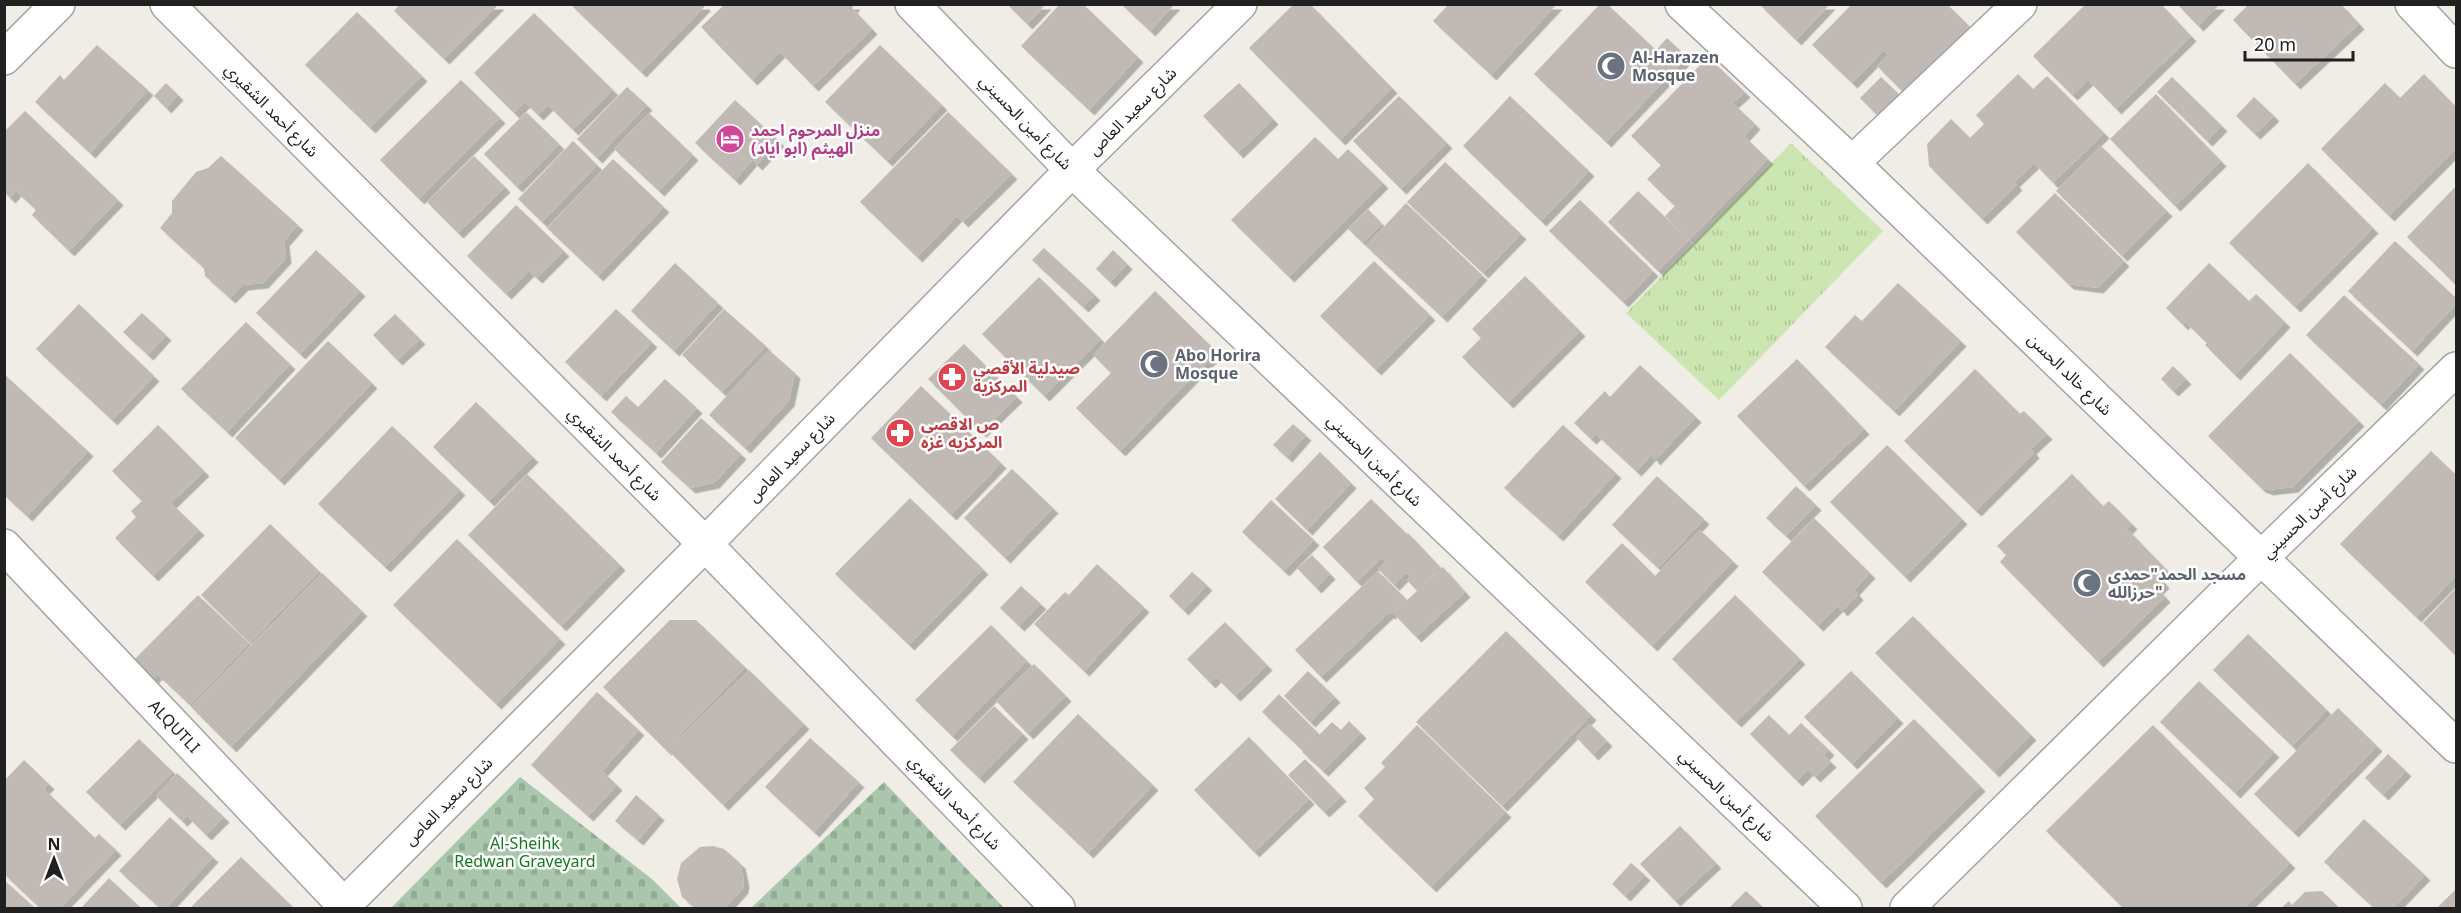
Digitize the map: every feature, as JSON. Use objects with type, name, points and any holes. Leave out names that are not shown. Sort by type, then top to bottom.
[{"type":"street","points":[[4,58],[58,4]]},
{"type":"street","name":"شارع أحمد الشقيري","points":[[167,4],[705,544],[1058,909]]},
{"type":"street","name":"شارع أمين الحسيني","points":[[912,4],[1072,170],[1845,909]]},
{"type":"street","name":"شارع سعيد العاص","points":[[343,907],[705,544],[1072,170],[1240,4]]},
{"type":"street","name":"شارع خالد الحسن","points":[[1682,4],[1852,164],[2457,746]]},
{"type":"street","points":[[1852,164],[2020,4]]},
{"type":"street","points":[[2412,4],[2457,51]]},
{"type":"street","name":"شارع أمين الحسيني","points":[[1907,909],[2261,558],[2457,369]]},
{"type":"street","name":"ALQUTLI","points":[[4,546],[343,907]]},
{"type":"green space","points":[[1791,143],[1883,231],[1719,400],[1626,313]]},
{"type":"green space","name":"Al-Sheihk Redwan Graveyard","points":[[520,777],[652,879],[681,908],[391,908]]},
{"type":"green space","points":[[884,782],[1004,908],[751,908]]},
{"type":"building","points":[[400,4],[499,4],[444,59],[394,11]]},
{"type":"building","points":[[570,4],[704,4],[705,6],[641,72]]},
{"type":"building","points":[[725,4],[855,4],[852,8],[872,29],[813,86],[780,52],[752,80],[701,27]]},
{"type":"building","points":[[1007,4],[1046,4],[1027,24]]},
{"type":"building","points":[[1060,4],[1083,4],[1138,57],[1089,110],[1021,46]]},
{"type":"building","points":[[1121,4],[1175,4],[1150,31]]},
{"type":"building","points":[[1294,4],[1310,4],[1392,88],[1340,140],[1249,48]]},
{"type":"building","points":[[1449,4],[1557,4],[1491,75],[1433,21]]},
{"type":"building","name":"Al-Harazen Mosque","points":[[1600,4],[1607,4],[1656,50],[1667,38],[1687,57],[1606,142],[1534,74]]},
{"type":"building","points":[[1759,4],[1830,4],[1796,40]]},
{"type":"building","points":[[1852,4],[1947,4],[1971,28],[1905,94],[1877,66],[1888,55],[1884,50],[1852,83],[1812,45]]},
{"type":"building","points":[[2086,4],[2161,4],[2191,36],[2116,109],[2088,80],[2072,95],[2033,56]]},
{"type":"building","points":[[2177,4],[2220,4],[2198,26]]},
{"type":"building","points":[[2249,4],[2341,4],[2359,24],[2295,84],[2233,20]]},
{"type":"building","points":[[357,12],[422,76],[370,128],[305,65]]},
{"type":"building","points":[[534,13],[613,90],[573,130],[548,105],[538,115],[525,102],[514,113],[474,73]]},
{"type":"building","points":[[97,45],[148,90],[90,153],[35,102],[60,75],[64,80]]},
{"type":"building","points":[[880,45],[942,105],[887,161],[825,102]]},
{"type":"building","points":[[1708,57],[1745,92],[1733,103],[1755,124],[1744,136],[1768,159],[1689,240],[1665,216],[1675,206],[1647,179],[1661,165],[1631,136]]},
{"type":"building","points":[[2018,74],[2033,89],[2047,76],[2104,133],[2053,183],[2034,163],[2014,182],[2017,185],[1982,219],[1929,166],[1927,144],[1951,119],[1970,138],[1984,124],[1976,115]]},
{"type":"building","points":[[2424,74],[2456,107],[2456,149],[2389,216],[2321,149],[2385,83],[2400,98]]},
{"type":"building","points":[[1881,77],[1902,97],[1881,119],[1860,98]]},
{"type":"building","points":[[2172,77],[2222,126],[2207,141],[2157,92]]},
{"type":"building","points":[[461,80],[500,118],[419,199],[380,160]]},
{"type":"building","points":[[166,83],[178,95],[166,108],[154,96]]},
{"type":"building","points":[[1239,83],[1273,119],[1238,153],[1203,116]]},
{"type":"building","points":[[627,87],[647,105],[597,158],[577,139]]},
{"type":"building","points":[[2156,94],[2221,161],[2175,206],[2110,139]]},
{"type":"building","points":[[1399,96],[1447,143],[1401,189],[1353,141]]},
{"type":"building","points":[[1510,96],[1589,171],[1541,221],[1463,146]]},
{"type":"building","points":[[2254,97],[2274,116],[2255,134],[2236,116]]},
{"type":"building","points":[[735,100],[779,141],[757,165],[752,160],[735,180],[695,143]]},
{"type":"building","points":[[25,111],[118,200],[69,251],[32,215],[36,210],[16,191],[10,198],[4,192],[4,132]]},
{"type":"building","points":[[526,112],[559,144],[517,187],[484,154]]},
{"type":"building","points":[[948,112],[1012,174],[963,222],[957,216],[917,257],[860,202]]},
{"type":"building","points":[[649,113],[693,155],[659,191],[614,149]]},
{"type":"building","points":[[1315,137],[1338,159],[1348,149],[1383,183],[1289,277],[1231,220]]},
{"type":"building","points":[[573,141],[597,165],[542,222],[518,199]]},
{"type":"building","points":[[2101,146],[2167,211],[2122,256],[2056,191]]},
{"type":"building","points":[[221,156],[298,225],[284,241],[286,258],[263,283],[243,285],[230,298],[205,276],[204,268],[160,228],[172,213],[172,201],[196,172],[208,168]]},
{"type":"building","points":[[474,156],[505,187],[458,233],[427,202]]},
{"type":"building","points":[[613,159],[664,207],[598,276],[547,228]]},
{"type":"building","points":[[1445,162],[1521,234],[1483,273],[1407,202]]},
{"type":"building","points":[[2308,163],[2373,228],[2295,307],[2229,243]]},
{"type":"building","points":[[2456,186],[2456,285],[2407,237]]},
{"type":"building","points":[[1638,191],[1689,240],[1658,271],[1608,222]]},
{"type":"building","points":[[2055,193],[2124,261],[2098,288],[2068,284],[2016,232]]},
{"type":"building","points":[[1580,200],[1653,271],[1623,302],[1549,231]]},
{"type":"building","points":[[1406,203],[1482,275],[1442,317],[1366,246]]},
{"type":"building","points":[[516,205],[564,251],[537,278],[529,271],[506,294],[467,256]]},
{"type":"building","points":[[1368,209],[1382,224],[1363,243],[1348,229]]},
{"type":"building","points":[[2395,241],[2456,298],[2456,304],[2412,351],[2348,291]]},
{"type":"building","points":[[1044,248],[1095,295],[1083,307],[1032,260]]},
{"type":"building","points":[[316,250],[360,291],[300,354],[256,313]]},
{"type":"building","points":[[1113,250],[1127,264],[1110,282],[1096,269]]},
{"type":"building","points":[[1374,261],[1430,315],[1376,370],[1320,316]]},
{"type":"building","points":[[675,263],[718,303],[674,351],[631,311]]},
{"type":"building","points":[[2209,263],[2249,301],[2256,294],[2285,322],[2235,375],[2205,345],[2207,343],[2185,322],[2183,325],[2166,308]]},
{"type":"building","points":[[1525,276],[1580,331],[1508,403],[1462,357],[1481,338],[1472,329]]},
{"type":"building","points":[[1039,277],[1101,339],[1044,396],[982,334]]},
{"type":"building","points":[[1898,283],[1961,341],[1894,411],[1825,347],[1855,315],[1862,321]]},
{"type":"building","name":"Abo Horira Mosque","points":[[1155,291],[1217,352],[1120,451],[1076,408],[1111,373],[1093,355]]},
{"type":"building","points":[[2344,295],[2419,364],[2381,405],[2306,335]]},
{"type":"building","points":[[79,304],[154,376],[112,420],[36,349]]},
{"type":"building","points":[[616,309],[652,342],[601,396],[565,362]]},
{"type":"building","points":[[724,309],[766,346],[722,392],[682,355]]},
{"type":"building","points":[[142,313],[166,335],[148,355],[123,332]]},
{"type":"building","points":[[395,314],[420,339],[397,360],[373,335]]},
{"type":"building","points":[[246,322],[290,364],[227,432],[181,389]]},
{"type":"building","points":[[328,341],[372,383],[279,480],[235,438]]},
{"type":"building","points":[[964,344],[1017,397],[981,432],[928,379]]},
{"type":"building","points":[[769,350],[795,373],[789,401],[745,448],[709,415]]},
{"type":"building","points":[[2290,353],[2359,421],[2293,487],[2268,490],[2260,487],[2208,436]]},
{"type":"building","points":[[1797,359],[1864,429],[1804,486],[1737,416]]},
{"type":"building","points":[[1640,365],[1696,417],[1655,460],[1651,455],[1636,471],[1596,434],[1591,439],[1574,423],[1605,391],[1610,397]]},
{"type":"building","points":[[2173,366],[2186,379],[2173,391],[2161,379]]},
{"type":"building","points":[[1975,369],[2020,414],[2024,411],[2047,434],[2031,449],[2034,453],[1976,511],[1904,441]]},
{"type":"building","points":[[4,374],[88,451],[27,516],[4,495]]},
{"type":"building","points":[[665,379],[697,408],[656,453],[611,412],[626,396],[638,407]]},
{"type":"building","points":[[921,386],[1001,463],[951,515],[871,438]]},
{"type":"building","points":[[476,402],[533,457],[489,501],[433,447]]},
{"type":"building","points":[[701,418],[741,454],[714,483],[690,488],[661,462]]},
{"type":"building","points":[[1293,424],[1306,435],[1287,457],[1273,445]]},
{"type":"building","points":[[158,425],[204,471],[171,503],[199,530],[153,576],[115,538],[136,517],[131,511],[142,501],[112,471]]},
{"type":"building","points":[[1563,425],[1616,473],[1558,536],[1504,488]]},
{"type":"building","points":[[392,426],[460,490],[385,567],[318,504]]},
{"type":"building","points":[[1887,445],[1962,519],[1905,577],[1830,502]]},
{"type":"building","points":[[2431,451],[2456,475],[2456,576],[2416,617],[2340,544]]},
{"type":"building","points":[[1320,452],[1351,483],[1307,530],[1275,499]]},
{"type":"building","points":[[1012,469],[1053,508],[1005,558],[964,518]]},
{"type":"building","points":[[527,474],[620,565],[561,626],[468,535]]},
{"type":"building","points":[[2072,474],[2103,506],[2109,501],[2132,524],[2127,529],[2165,568],[2158,576],[2164,583],[2158,589],[2165,597],[2098,662],[2000,562],[2006,555],[1997,546]]},
{"type":"building","points":[[1657,476],[1704,519],[1658,568],[1612,525]]},
{"type":"building","points":[[1796,486],[1816,505],[1786,536],[1766,518]]},
{"type":"building","points":[[910,498],[983,569],[909,645],[835,574]]},
{"type":"building","points":[[1371,499],[1406,533],[1357,582],[1323,547]]},
{"type":"building","points":[[1271,500],[1314,540],[1284,571],[1242,532]]},
{"type":"building","points":[[1814,518],[1870,573],[1854,590],[1858,595],[1842,611],[1838,606],[1818,626],[1762,572]]},
{"type":"building","points":[[270,524],[319,571],[250,643],[201,595]]},
{"type":"building","points":[[1700,530],[1733,561],[1652,646],[1585,582],[1622,543],[1655,576]]},
{"type":"building","points":[[1408,533],[1440,567],[1423,585],[1443,567],[1465,592],[1416,637],[1393,613],[1417,591],[1407,580],[1410,577],[1406,573],[1394,585],[1378,569],[1385,562],[1382,559]]},
{"type":"building","points":[[457,539],[560,639],[496,704],[393,605]]},
{"type":"building","points":[[1312,555],[1330,574],[1316,588],[1297,568]]},
{"type":"building","points":[[1097,564],[1144,607],[1084,671],[1034,624],[1065,592],[1069,595]]},
{"type":"building","points":[[1378,571],[1406,599],[1390,614],[1388,613],[1321,677],[1295,650]]},
{"type":"building","points":[[1192,572],[1207,585],[1183,610],[1169,596]]},
{"type":"building","points":[[322,573],[362,611],[231,747],[191,707]]},
{"type":"building","points":[[1021,586],[1041,604],[1019,626],[1000,608]]},
{"type":"building","points":[[2456,588],[2456,656],[2423,623]]},
{"type":"building","points":[[198,595],[249,643],[190,705],[157,674],[152,680],[133,661]]},
{"type":"building","points":[[1735,595],[1800,659],[1736,722],[1672,659]]},
{"type":"building","points":[[1913,616],[2031,735],[1994,772],[1875,653]]},
{"type":"building","points":[[670,620],[696,620],[745,667],[666,750],[603,687]]},
{"type":"building","points":[[1225,622],[1267,665],[1235,696],[1216,677],[1210,683],[1187,659]]},
{"type":"building","points":[[991,625],[1027,661],[952,736],[915,700]]},
{"type":"building","points":[[1506,631],[1591,715],[1502,806],[1416,722]]},
{"type":"building","points":[[2248,634],[2327,710],[2292,746],[2213,670]]},
{"type":"building","points":[[1034,664],[1066,696],[1028,734],[996,701]]},
{"type":"building","points":[[749,670],[804,724],[723,805],[668,750]]},
{"type":"building","points":[[1308,671],[1335,697],[1310,722],[1284,696]]},
{"type":"building","points":[[1851,671],[1898,718],[1852,764],[1804,717]]},
{"type":"building","points":[[2199,681],[2274,752],[2235,793],[2160,722]]},
{"type":"building","points":[[597,692],[639,730],[602,771],[617,785],[588,816],[531,765]]},
{"type":"building","points":[[1279,694],[1318,733],[1302,750],[1262,712]]},
{"type":"building","points":[[994,706],[1023,734],[979,778],[950,750]]},
{"type":"building","points":[[2338,708],[2377,746],[2293,832],[2254,794]]},
{"type":"building","points":[[1078,714],[1153,785],[1088,853],[1013,782]]},
{"type":"building","points":[[1769,715],[1789,735],[1801,723],[1829,750],[1824,755],[1831,762],[1815,777],[1808,770],[1797,781],[1750,734]]},
{"type":"building","points":[[1914,719],[1980,786],[1881,883],[1815,816]]},
{"type":"building","points":[[1349,721],[1361,733],[1323,771],[1302,752],[1332,722],[1341,730]]},
{"type":"building","points":[[1590,724],[1607,741],[1593,755],[1576,737]]},
{"type":"building","points":[[1417,725],[1506,812],[1431,887],[1358,816],[1374,799],[1364,788],[1385,767],[1381,763]]},
{"type":"building","points":[[2153,725],[2290,863],[2244,908],[2123,908],[2046,831]]},
{"type":"building","points":[[1249,737],[1309,799],[1254,852],[1194,790]]},
{"type":"building","points":[[810,738],[859,782],[814,832],[765,787]]},
{"type":"building","points":[[139,739],[173,772],[120,825],[86,792]]},
{"type":"building","points":[[2388,754],[2406,771],[2383,795],[2365,778]]},
{"type":"building","points":[[1305,759],[1341,796],[1324,812],[1288,775]]},
{"type":"building","points":[[24,760],[49,784],[44,789],[95,838],[99,834],[116,850],[60,908],[40,908],[4,874],[4,781]]},
{"type":"building","points":[[177,773],[224,817],[206,835],[187,816],[182,821],[156,796]]},
{"type":"building","points":[[636,795],[659,815],[638,840],[615,821]]},
{"type":"building","points":[[170,817],[213,857],[166,908],[160,908],[119,871]]},
{"type":"building","points":[[2364,819],[2425,875],[2393,908],[2374,908],[2324,862]]},
{"type":"building","points":[[1680,826],[1716,863],[1675,901],[1640,864]]},
{"type":"building","points":[[713,846],[724,849],[740,863],[744,881],[743,888],[725,908],[696,908],[682,897],[677,879],[681,863],[700,847]]},
{"type":"building","points":[[241,857],[294,908],[190,908]]},
{"type":"building","points":[[1631,863],[1645,875],[1625,896],[1612,884]]},
{"type":"building","points":[[109,878],[141,908],[81,908]]},
{"type":"building","points":[[4,880],[35,908],[4,908]]},
{"type":"building","points":[[2456,889],[2456,908],[2437,908]]},
{"type":"building","points":[[1746,891],[1764,908],[1729,908]]},
{"type":"building","points":[[2322,891],[2339,908],[2281,908],[2289,901],[2292,905],[2305,892]]},
{"type":"place","name":"Al-Harazen Mosque","points":[[1611,66]]},
{"type":"place","name":"منزل المرحوم احمد الهيثم (ابو اياد)","points":[[730,139]]},
{"type":"place","name":"Abo Horira Mosque","points":[[1154,364]]},
{"type":"place","name":"صيدلية الأقصى المركزية","points":[[952,377]]},
{"type":"place","name":"ص الاقصى المركزيه غزه","points":[[900,433]]},
{"type":"place","name":"مسجد الحمد\"حمدي حرزالله\"","points":[[2087,583]]}]
